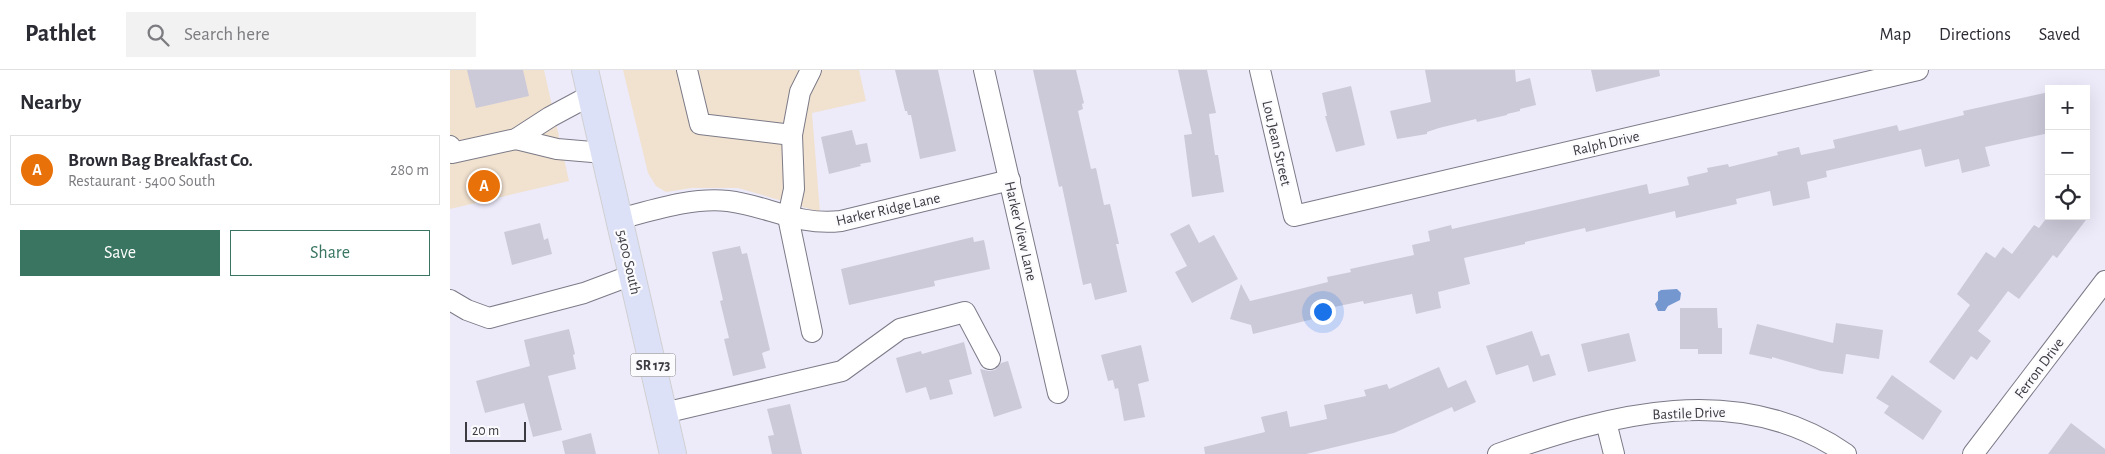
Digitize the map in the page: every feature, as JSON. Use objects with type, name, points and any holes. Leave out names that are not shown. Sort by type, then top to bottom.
[{"type":"main road","name":"5400 South","points":[[585,70],[673,454]]},
{"type":"street","points":[[687,70],[700,124],[792,135]]},
{"type":"street","points":[[811,70],[800,92],[792,135],[794,189],[788,217],[812,332]]},
{"type":"street","name":"Harker View Lane","points":[[984,70],[1058,393]]},
{"type":"street","name":"Lou Jean Street","points":[[1260,70],[1294,216]]},
{"type":"street","name":"Ralph Drive","points":[[1294,216],[1918,70]]},
{"type":"street","points":[[450,146],[452,153],[516,139],[550,117],[591,95]]},
{"type":"street","points":[[516,139],[557,149],[604,153]]},
{"type":"street","name":"Harker Ridge Lane","points":[[619,219],[702,200],[727,201],[750,205],[788,217],[825,222],[841,221],[1010,180]]},
{"type":"street","points":[[450,300],[467,310],[489,318],[584,293],[632,275]]},
{"type":"street","name":"Ferron Drive","points":[[1973,454],[2105,281]]},
{"type":"street","points":[[664,413],[842,371],[900,329],[965,312],[990,359]]},
{"type":"street","name":"Bastile Drive","points":[[1498,454],[1606,422],[1664,411],[1724,410],[1753,414],[1805,430],[1829,442],[1846,454]]},
{"type":"street","points":[[1606,422],[1614,454]]},
{"type":"shaded area","points":[[450,70],[544,70],[569,181],[450,209]]},
{"type":"shaded area","points":[[623,70],[859,70],[866,101],[812,113],[820,212],[738,188],[692,188],[666,192],[656,186],[648,173]]},
{"type":"water","points":[[1677,289],[1681,293],[1680,300],[1668,306],[1665,311],[1658,311],[1655,304],[1658,300],[1658,292],[1661,290]]},
{"type":"building","points":[[467,70],[523,70],[529,96],[476,108]]},
{"type":"building","points":[[895,70],[938,70],[956,151],[920,159],[911,115],[908,115],[907,111],[905,111]]},
{"type":"building","points":[[1033,70],[1076,70],[1084,103],[1082,104],[1083,109],[1078,111],[1091,169],[1096,168],[1104,205],[1110,204],[1119,244],[1116,244],[1127,292],[1095,300],[1091,283],[1083,285],[1062,186],[1059,187]]},
{"type":"building","points":[[1178,70],[1207,70],[1216,113],[1209,114],[1215,155],[1218,155],[1224,192],[1192,197],[1184,135],[1192,134]]},
{"type":"building","points":[[1425,70],[1515,70],[1516,82],[1530,78],[1536,105],[1507,115],[1477,122],[1476,119],[1439,128],[1427,132],[1427,134],[1397,139],[1390,111],[1431,102]]},
{"type":"building","points":[[1591,70],[1659,70],[1660,76],[1596,92]]},
{"type":"building","points":[[1351,86],[1365,145],[1336,152],[1325,116],[1327,116],[1322,93]]},
{"type":"building","points":[[2045,93],[2045,134],[1985,147],[1990,166],[1962,173],[1959,159],[1925,167],[1921,149],[1826,171],[1827,177],[1807,182],[1810,198],[1773,206],[1770,191],[1736,199],[1737,204],[1676,218],[1675,211],[1586,232],[1585,228],[1464,258],[1470,284],[1438,292],[1441,308],[1416,314],[1412,294],[1364,304],[1363,301],[1315,311],[1317,318],[1253,334],[1251,325],[1230,319],[1241,284],[1250,301],[1328,282],[1327,277],[1351,272],[1350,269],[1414,255],[1412,245],[1430,241],[1428,231],[1451,225],[1452,229],[1647,184],[1649,194],[1689,185],[1687,177],[1708,172],[1707,168],[1728,164],[1729,167],[1778,155],[1777,152],[1799,147],[1801,155],[1835,148],[1833,140],[1897,125],[1899,131],[1964,115],[1963,111]]},
{"type":"building","points":[[852,130],[856,145],[867,143],[871,162],[829,174],[821,137]]},
{"type":"building","points":[[2045,220],[2086,220],[2057,258],[2053,255],[2019,299],[2008,291],[1978,331],[1991,341],[1977,360],[1971,356],[1954,380],[1929,362],[1970,305],[1957,294],[1986,252],[1995,258],[2003,247],[2012,254],[2034,225],[2039,228]]},
{"type":"building","points":[[540,223],[544,240],[548,238],[552,254],[512,265],[504,232]]},
{"type":"building","points":[[1189,224],[1199,243],[1214,235],[1238,279],[1192,303],[1175,272],[1187,266],[1170,234]]},
{"type":"building","points":[[973,237],[974,242],[984,240],[990,269],[934,281],[935,286],[849,305],[841,269]]},
{"type":"building","points":[[740,246],[742,254],[747,253],[770,350],[762,353],[766,368],[733,376],[724,339],[729,338],[720,301],[723,300],[712,252]]},
{"type":"building","points":[[1680,308],[1717,308],[1718,328],[1722,328],[1722,354],[1698,354],[1698,349],[1680,349]]},
{"type":"building","points":[[1836,323],[1883,330],[1879,359],[1846,354],[1843,374],[1821,371],[1772,357],[1772,359],[1749,354],[1757,324],[1833,343]]},
{"type":"building","points":[[569,329],[575,354],[573,355],[576,369],[548,376],[562,430],[533,437],[524,403],[485,413],[476,381],[530,366],[524,340]]},
{"type":"building","points":[[1532,331],[1541,356],[1549,354],[1556,375],[1533,382],[1528,365],[1496,375],[1486,346]]},
{"type":"building","points":[[1629,333],[1636,361],[1588,372],[1581,344]]},
{"type":"building","points":[[964,342],[972,374],[949,380],[953,394],[930,400],[926,387],[906,393],[896,358],[921,351],[922,354]]},
{"type":"building","points":[[1141,345],[1149,381],[1138,384],[1145,417],[1124,421],[1118,388],[1115,389],[1113,380],[1108,381],[1101,355]]},
{"type":"building","points":[[1008,361],[1022,408],[994,417],[980,369],[995,370],[1001,363]]},
{"type":"building","points":[[1439,367],[1448,388],[1466,380],[1476,402],[1454,412],[1452,407],[1394,433],[1306,454],[1205,454],[1204,447],[1265,432],[1261,417],[1287,411],[1290,427],[1327,419],[1324,405],[1366,396],[1364,390],[1387,384],[1389,389]]},
{"type":"building","points":[[1892,375],[1942,411],[1923,440],[1884,413],[1889,406],[1876,398]]},
{"type":"building","points":[[790,404],[802,454],[772,454],[768,436],[774,435],[767,409]]},
{"type":"building","points":[[2071,423],[2105,449],[2105,454],[2048,454]]},
{"type":"building","points":[[591,433],[596,454],[565,454],[562,441]]},
{"type":"place","name":"Brown Bag Breakfast Co.","points":[[484,186]]}]
